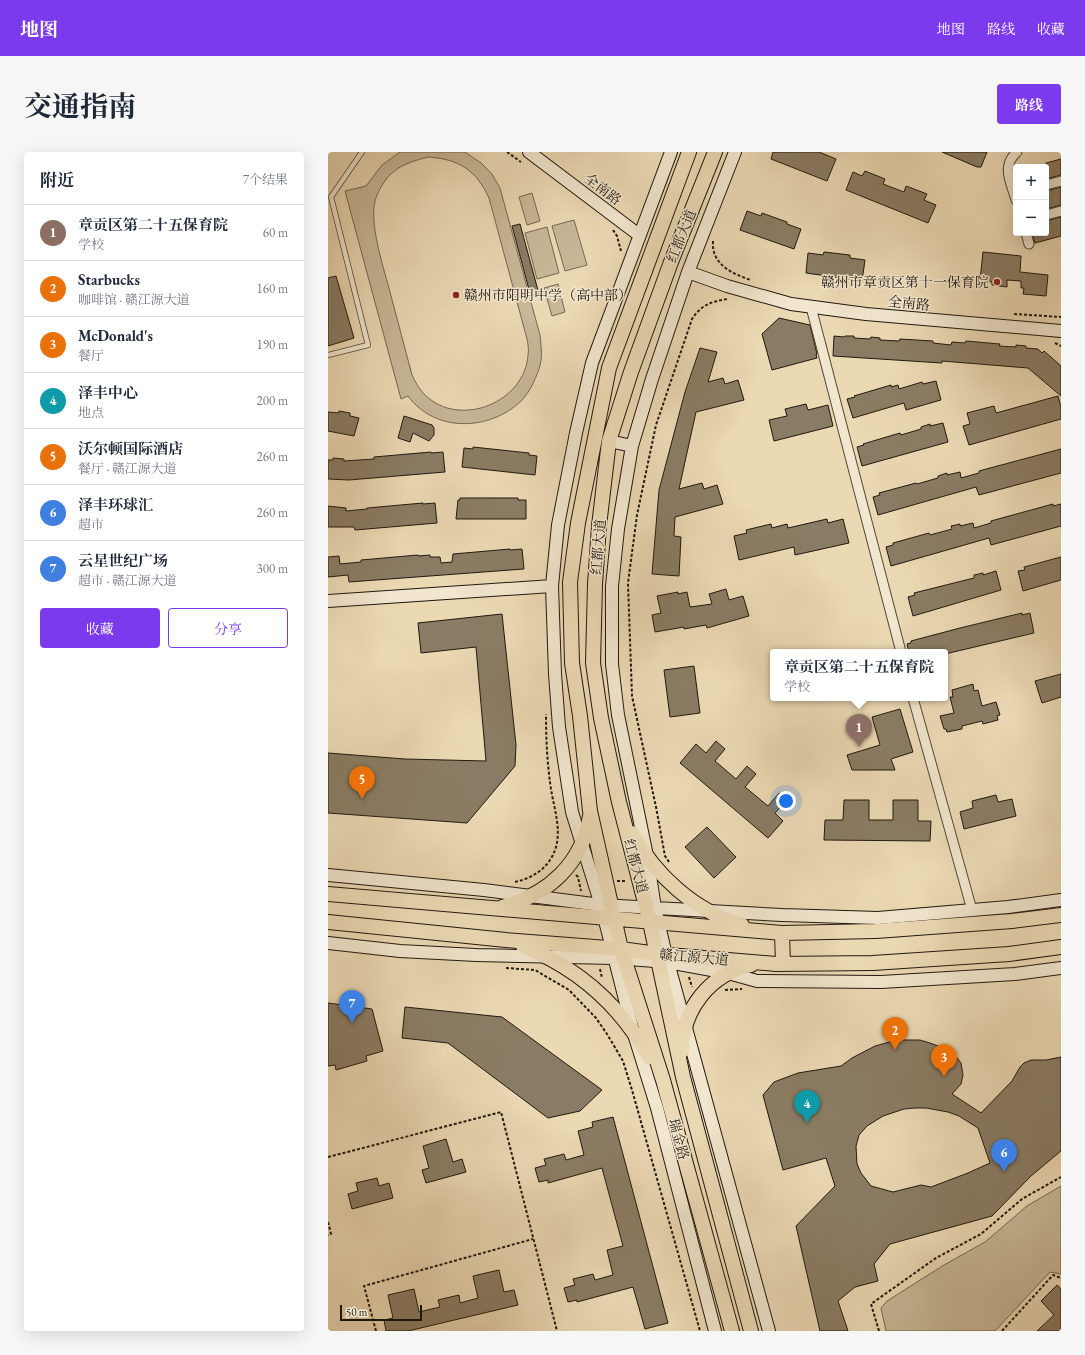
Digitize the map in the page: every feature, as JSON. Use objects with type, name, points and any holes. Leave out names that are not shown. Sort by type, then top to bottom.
[{"type":"main road","name":"红都大道","points":[[618,954],[608,912],[606,880],[590,811],[580,716],[572,663],[570,582],[578,523],[609,368],[689,152]]},
{"type":"main road","name":"红都大道","points":[[662,958],[651,908],[640,882],[619,802],[601,718],[593,663],[594,584],[609,440],[631,372],[671,262],[715,152]]},
{"type":"main road","points":[[619,802],[632,834],[647,856],[675,887],[690,899],[710,911],[738,924],[756,929],[778,932]]},
{"type":"main road","points":[[487,908],[514,904],[530,897],[549,885],[559,876],[575,856],[582,842],[589,823],[590,811]]},
{"type":"main road","points":[[328,894],[487,908],[608,912],[654,923],[778,932],[876,930],[1012,921],[1061,915]]},
{"type":"main road","name":"赣江源大道","points":[[328,922],[506,940],[618,954],[662,958],[779,964],[873,962],[1009,954],[1061,947]]},
{"type":"main road","points":[[683,1077],[682,1049],[685,1028],[691,1010],[700,996],[715,981],[728,973],[754,964],[779,964],[778,932]]},
{"type":"main road","points":[[506,940],[546,956],[569,969],[590,984],[618,1011],[633,1031],[663,1080]]},
{"type":"main road","name":"瑞金路","points":[[618,954],[663,1080],[728,1330]]},
{"type":"main road","name":"瑞金路","points":[[662,958],[683,1077],[751,1331]]},
{"type":"street","name":"全南路","points":[[529,152],[639,235]]},
{"type":"street","points":[[608,912],[572,812],[559,727],[555,674],[552,586],[558,525],[576,433],[592,363],[671,152]]},
{"type":"street","points":[[651,908],[647,856],[618,714],[612,664],[612,586],[618,529],[632,446],[652,379],[688,272],[735,152]]},
{"type":"street","points":[[1013,188],[1008,170],[1009,162],[1017,152]]},
{"type":"street","points":[[1049,184],[1061,181]]},
{"type":"street","points":[[1049,214],[1061,211]]},
{"type":"street","points":[[1027,236],[1029,244]]},
{"type":"street","name":"全南路","points":[[688,272],[734,288],[791,304],[874,314],[1061,331]]},
{"type":"street","points":[[812,307],[900,649]]},
{"type":"street","points":[[576,433],[595,436]]},
{"type":"street","points":[[609,440],[632,446]]},
{"type":"street","points":[[328,601],[552,586]]},
{"type":"street","points":[[914,701],[972,910]]},
{"type":"street","points":[[328,875],[484,890],[608,912],[651,908],[782,915],[878,918],[1008,907],[1061,900]]},
{"type":"street","points":[[328,943],[423,952],[476,955],[546,956],[618,954],[620,980],[633,1031],[657,1108],[715,1331]]},
{"type":"street","points":[[662,958],[757,980],[881,982],[1015,974],[1061,968]]},
{"type":"street","points":[[662,958],[674,985],[769,1331]]},
{"type":"lane","points":[[328,355],[368,345],[331,197],[362,152]]},
{"type":"path","points":[[714,236],[713,248],[721,265],[741,277],[755,281]]},
{"type":"path","points":[[669,862],[665,856],[632,696],[628,583],[637,515],[656,425],[692,320],[702,308],[713,301],[728,298],[734,300]]},
{"type":"path","points":[[1014,314],[1061,317]]},
{"type":"path","points":[[1050,342],[1057,343],[1061,346]]},
{"type":"path","points":[[606,880],[640,882]]},
{"type":"path","points":[[502,968],[535,970],[569,990],[596,1018],[623,1061],[700,1331]]},
{"type":"path","points":[[602,978],[620,980]]},
{"type":"path","points":[[674,985],[692,987]]},
{"type":"path","points":[[719,992],[725,990],[746,989]]},
{"type":"path","points":[[328,1157],[501,1112],[556,1331]]},
{"type":"path","points":[[879,1331],[871,1304],[936,1258],[980,1234],[1022,1199],[1061,1177]]},
{"type":"path","points":[[328,1222],[331,1234],[328,1235]]},
{"type":"path","points":[[376,1331],[364,1286],[534,1239]]},
{"type":"path","points":[[1002,1331],[1053,1275],[1061,1278]]},
{"type":"shaded area","points":[[400,152],[465,152],[481,163],[492,174],[500,188],[540,335],[541,356],[540,365],[530,390],[521,401],[508,411],[494,418],[463,424],[447,422],[433,417],[419,408],[408,396],[401,399],[345,191],[366,186],[382,165]],"holes":[[[428,157],[439,158],[457,163],[472,173],[484,188],[489,198],[528,345],[524,372],[516,386],[503,397],[488,405],[472,410],[455,410],[439,405],[425,395],[415,381],[412,375],[381,259],[375,230],[374,205],[377,195],[386,179],[397,169],[411,162]]]},
{"type":"shaded area","points":[[532,193],[540,221],[527,225],[519,197]]},
{"type":"shaded area","points":[[574,220],[587,265],[565,271],[552,226]]},
{"type":"shaded area","points":[[547,227],[559,273],[537,279],[525,233]]},
{"type":"shaded area","points":[[558,284],[565,312],[552,316],[544,288]]},
{"type":"shaded area","points":[[1061,1186],[1061,1274],[1050,1272],[995,1331],[886,1331],[881,1308],[887,1301],[944,1265],[985,1242],[1027,1206]]},
{"type":"building","points":[[773,152],[819,152],[836,159],[827,181],[771,159]]},
{"type":"building","points":[[942,152],[987,152],[981,167],[977,167]]},
{"type":"building","points":[[1061,159],[1061,175],[1049,178],[1049,164],[1046,163]]},
{"type":"building","points":[[865,171],[885,179],[883,184],[904,192],[906,186],[927,194],[924,200],[936,205],[928,223],[846,190],[853,172],[862,176]]},
{"type":"building","points":[[1061,187],[1061,205],[1049,208],[1049,190]]},
{"type":"building","points":[[747,211],[761,216],[762,213],[801,229],[794,249],[740,230]]},
{"type":"building","points":[[1061,217],[1061,236],[1035,243],[1033,236],[1049,236],[1049,220]]},
{"type":"building","points":[[520,224],[539,294],[531,297],[512,226]]},
{"type":"building","points":[[824,252],[850,255],[850,258],[865,260],[862,281],[806,273],[808,253],[823,255]]},
{"type":"building","points":[[983,252],[1021,256],[1020,272],[1048,275],[1046,296],[1023,294],[1024,288],[1021,288],[1021,281],[1007,280],[1007,287],[992,285],[992,282],[980,280]]},
{"type":"building","points":[[336,276],[354,338],[328,346],[328,278]]},
{"type":"building","points":[[779,318],[810,325],[817,358],[772,370],[762,334]]},
{"type":"building","points":[[834,336],[854,336],[854,338],[870,339],[871,337],[880,338],[880,340],[899,341],[900,339],[933,341],[933,343],[951,345],[952,342],[965,343],[966,341],[1000,344],[999,346],[1026,346],[1026,348],[1038,349],[1042,353],[1044,351],[1061,366],[1061,396],[1028,368],[942,361],[942,363],[833,356]]},
{"type":"building","points":[[700,348],[717,352],[708,382],[723,378],[725,384],[738,380],[744,400],[696,412],[679,489],[702,483],[704,489],[717,485],[723,504],[675,517],[674,536],[681,537],[679,576],[652,574],[659,490],[685,392]]},
{"type":"building","points":[[936,381],[941,400],[906,410],[904,403],[853,418],[847,399],[891,385],[891,387],[898,385],[899,389],[922,382],[923,384]]},
{"type":"building","points":[[1058,396],[1061,407],[1061,419],[969,445],[963,426],[970,424],[967,413],[994,406],[996,413]]},
{"type":"building","points":[[806,404],[808,410],[828,405],[833,426],[774,441],[769,420],[787,416],[785,409]]},
{"type":"building","points":[[339,411],[350,413],[350,416],[359,418],[354,436],[328,431],[328,412],[339,413]]},
{"type":"building","points":[[404,416],[432,425],[434,428],[434,435],[429,441],[413,433],[410,442],[398,438]]},
{"type":"building","points":[[943,423],[948,442],[862,466],[857,447],[900,433],[901,435],[921,429],[921,427],[930,424],[930,426]]},
{"type":"building","points":[[473,447],[529,453],[529,455],[537,456],[535,475],[462,467],[464,448],[473,449]]},
{"type":"building","points":[[1061,449],[1061,473],[979,495],[976,487],[878,515],[873,497],[880,495],[879,493],[938,478],[938,476],[947,473],[947,475],[960,472],[961,478],[979,473],[979,471]]},
{"type":"building","points":[[443,452],[445,472],[349,480],[328,479],[328,460],[333,460],[333,458],[344,459],[344,461]]},
{"type":"building","points":[[460,498],[518,498],[518,500],[526,500],[526,519],[456,519],[458,500],[460,500]]},
{"type":"building","points":[[435,503],[437,523],[355,530],[354,527],[328,527],[328,506],[346,508],[346,511]]},
{"type":"building","points":[[1053,504],[1053,506],[1061,504],[1061,526],[991,545],[989,538],[891,566],[886,547],[893,545],[893,543],[929,533],[930,535],[952,529],[951,526],[960,524],[960,526],[973,523],[974,528],[991,523],[991,521]]},
{"type":"building","points":[[827,519],[828,523],[843,519],[849,543],[795,555],[794,547],[739,560],[734,536],[747,533],[746,530],[771,524],[772,528],[787,524],[788,528]]},
{"type":"building","points":[[522,549],[524,569],[349,582],[348,575],[328,577],[328,557],[339,556],[340,564],[361,562],[361,560],[430,555],[430,557],[440,557],[441,563],[452,562],[453,554]]},
{"type":"building","points":[[1061,557],[1061,580],[1023,591],[1018,571],[1025,570],[1024,567]]},
{"type":"building","points":[[996,571],[1001,590],[913,616],[908,597],[915,595],[914,593],[974,578],[974,575],[983,573],[983,575]]},
{"type":"building","points":[[726,589],[729,600],[743,596],[749,616],[707,628],[706,625],[655,632],[652,615],[661,613],[657,596],[687,592],[690,607],[712,604],[709,594]]},
{"type":"building","points":[[1022,613],[1022,615],[1030,613],[1034,633],[948,653],[948,649],[908,649],[907,644],[911,643],[911,641]]},
{"type":"building","points":[[502,614],[516,745],[515,766],[467,823],[328,813],[328,753],[405,759],[486,761],[476,647],[421,653],[418,623]]},
{"type":"building","points":[[694,666],[700,713],[670,717],[664,670]]},
{"type":"building","points":[[1061,674],[1061,697],[1042,703],[1035,681]]},
{"type":"building","points":[[973,684],[974,691],[978,690],[982,706],[996,702],[1000,715],[997,716],[998,720],[983,724],[982,721],[962,726],[962,729],[947,732],[946,729],[944,729],[940,716],[954,713],[950,697],[953,697],[952,690]]},
{"type":"building","points":[[900,709],[913,752],[891,759],[895,770],[852,770],[847,755],[880,745],[872,717]]},
{"type":"building","points":[[716,741],[725,749],[715,761],[736,779],[747,766],[756,774],[745,787],[768,806],[779,793],[787,800],[775,813],[783,821],[768,838],[680,763],[696,744],[706,753]]},
{"type":"building","points":[[996,795],[998,802],[1012,799],[1016,816],[964,829],[960,812],[973,808],[972,801]]},
{"type":"building","points":[[844,800],[869,800],[869,820],[893,820],[893,800],[918,800],[918,821],[931,821],[930,841],[824,840],[825,820],[843,820]]},
{"type":"building","points":[[707,827],[736,857],[714,878],[685,847]]},
{"type":"building","points":[[328,1003],[372,1009],[383,1051],[366,1056],[367,1061],[336,1070],[335,1065],[328,1066]]},
{"type":"building","points":[[405,1007],[502,1017],[602,1090],[580,1111],[548,1118],[448,1043],[402,1038]]},
{"type":"building","points":[[897,1040],[920,1040],[949,1050],[961,1063],[963,1075],[961,1084],[952,1094],[981,1113],[1012,1081],[1024,1063],[1031,1060],[1046,1060],[1061,1057],[1061,1151],[1031,1176],[992,1216],[890,1244],[874,1264],[878,1281],[855,1287],[838,1301],[848,1331],[820,1331],[796,1226],[835,1186],[826,1158],[783,1170],[763,1095],[774,1082],[798,1073],[841,1066],[852,1058],[875,1046]],"holes":[[[926,1108],[948,1112],[959,1116],[978,1128],[990,1163],[931,1187],[921,1185],[893,1192],[871,1186],[861,1173],[857,1164],[856,1146],[859,1135],[867,1126],[883,1116],[904,1109]]]},
{"type":"building","points":[[613,1117],[668,1323],[645,1329],[633,1287],[577,1302],[577,1300],[568,1302],[564,1288],[575,1285],[573,1279],[593,1274],[595,1280],[613,1275],[607,1250],[623,1246],[602,1168],[548,1183],[548,1180],[539,1182],[535,1168],[546,1165],[544,1159],[564,1154],[566,1160],[584,1155],[578,1131],[593,1127],[592,1122]]},
{"type":"building","points":[[446,1139],[453,1162],[462,1159],[466,1172],[426,1183],[422,1170],[429,1168],[423,1146]]},
{"type":"building","points":[[377,1178],[379,1186],[389,1183],[393,1198],[352,1209],[348,1194],[358,1191],[356,1183]]},
{"type":"building","points":[[499,1270],[504,1292],[514,1290],[518,1305],[408,1331],[386,1331],[384,1320],[393,1318],[388,1295],[414,1289],[419,1312],[440,1307],[438,1300],[459,1295],[460,1303],[478,1298],[473,1276]]},
{"type":"building","points":[[1057,1285],[1061,1289],[1061,1331],[1037,1331],[1054,1315],[1041,1301]]},
{"type":"place","name":"赣州市章贡区第十一保育院","points":[[997,282]]},
{"type":"place","name":"赣州市阳明中学（高中部）","points":[[456,295]]},
{"type":"place","name":"章贡区第二十五保育院","points":[[859,747]]},
{"type":"place","name":"沃尔顿国际酒店","points":[[362,799]]},
{"type":"place","name":"云星世纪广场","points":[[352,1023]]},
{"type":"place","name":"Starbucks","points":[[895,1050]]},
{"type":"place","name":"McDonald's","points":[[944,1077]]},
{"type":"place","name":"泽丰中心","points":[[807,1123]]},
{"type":"place","name":"泽丰环球汇","points":[[1004,1172]]}]
